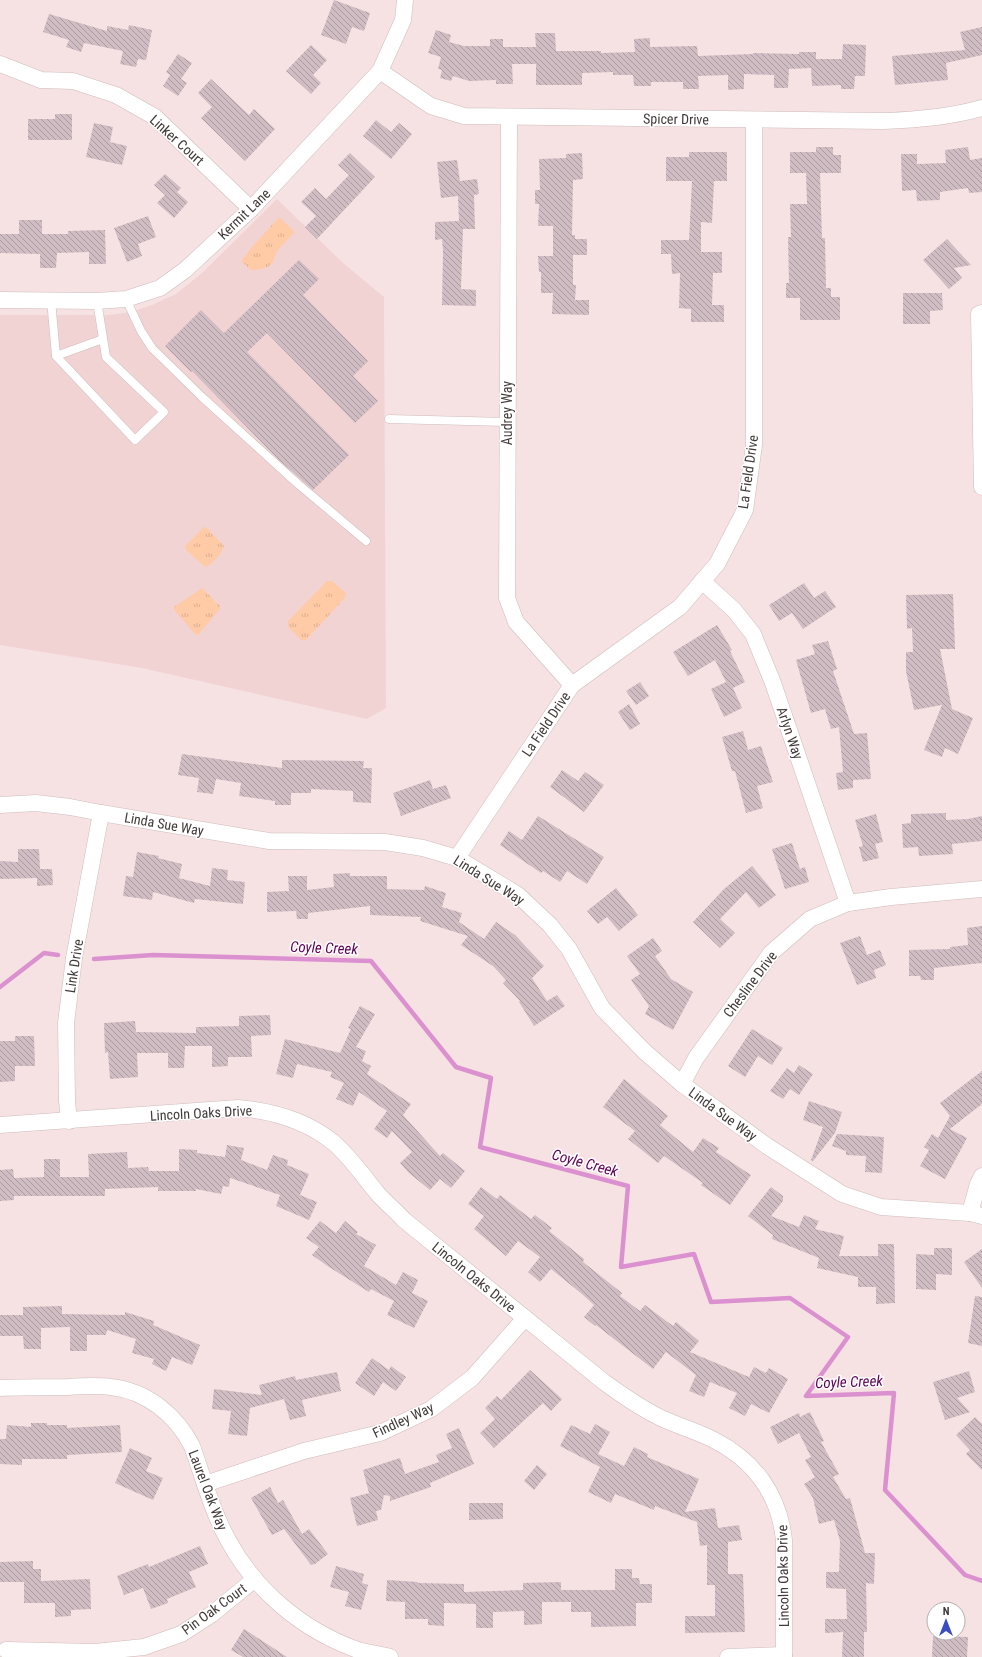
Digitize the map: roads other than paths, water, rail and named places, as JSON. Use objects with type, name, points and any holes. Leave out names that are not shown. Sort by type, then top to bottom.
[{"type":"street","name":"Kermit Lane","points":[[0,300],[97,301],[126,299],[160,288],[185,270],[251,209],[380,71],[403,20],[405,0]]},
{"type":"street","name":"Linker Court","points":[[0,64],[40,80],[73,81],[116,95],[155,117],[251,209]]},
{"type":"street","name":"Spicer Drive","points":[[380,71],[431,106],[464,116],[884,121],[918,120],[982,108]]},
{"type":"street","name":"Audrey Way","points":[[509,117],[507,422],[508,598],[516,622],[572,685]]},
{"type":"street","name":"La Field Drive","points":[[457,858],[572,685],[680,607],[717,564],[745,510],[754,445],[754,120]]},
{"type":"street","points":[[982,313],[979,314],[982,487]]},
{"type":"street","name":"Arlyn Way","points":[[702,581],[734,610],[753,634],[773,683],[848,903]]},
{"type":"street","name":"Linda Sue Way","points":[[0,805],[36,803],[70,807],[269,841],[385,842],[423,848],[457,858],[518,895],[550,925],[569,949],[602,1008],[644,1052],[682,1084],[767,1146],[842,1194],[881,1207],[976,1215]]},
{"type":"street","name":"Link Drive","points":[[69,1121],[67,1101],[66,1023],[74,958],[101,813]]},
{"type":"street","name":"Chesline Drive","points":[[682,1084],[696,1058],[771,953],[810,919],[848,903],[891,897],[982,889]]},
{"type":"street","name":"Lincoln Oaks Drive","points":[[0,1125],[238,1108],[279,1114],[298,1121],[317,1131],[334,1144],[348,1158],[379,1195],[404,1220],[604,1382],[628,1399],[659,1417],[714,1440],[733,1451],[751,1466],[765,1483],[776,1503],[780,1515],[784,1540],[784,1656]]},
{"type":"street","points":[[976,1215],[982,1176]]},
{"type":"street","name":"Findley Way","points":[[205,1484],[304,1451],[380,1433],[431,1409],[472,1378],[525,1318]]},
{"type":"street","name":"Laurel Oak Way","points":[[0,1388],[110,1387],[140,1395],[158,1405],[174,1419],[192,1446],[217,1518],[228,1540],[247,1570],[274,1600],[293,1616],[334,1640],[356,1650],[390,1657]]},
{"type":"street","name":"Pin Oak Court","points":[[6,1650],[95,1652],[144,1647],[181,1634],[212,1614],[255,1578]]},
{"type":"street","points":[[728,1657],[784,1656]]},
{"type":"lane","points":[[126,299],[141,332],[152,348],[202,397],[298,484],[366,541]]},
{"type":"lane","points":[[51,300],[56,356],[135,440],[164,412],[106,357],[97,301]]},
{"type":"lane","points":[[56,356],[103,339]]},
{"type":"lane","points":[[389,419],[507,422]]},
{"type":"waterway","name":"Coyle Creek","points":[[0,987],[44,953],[58,955]]},
{"type":"waterway","name":"Coyle Creek","points":[[94,959],[153,955],[371,961],[456,1067],[491,1078],[480,1147],[628,1186],[621,1267],[694,1254],[711,1302],[790,1298],[848,1337],[806,1396],[894,1393],[885,1490],[965,1575],[982,1581]]}]
